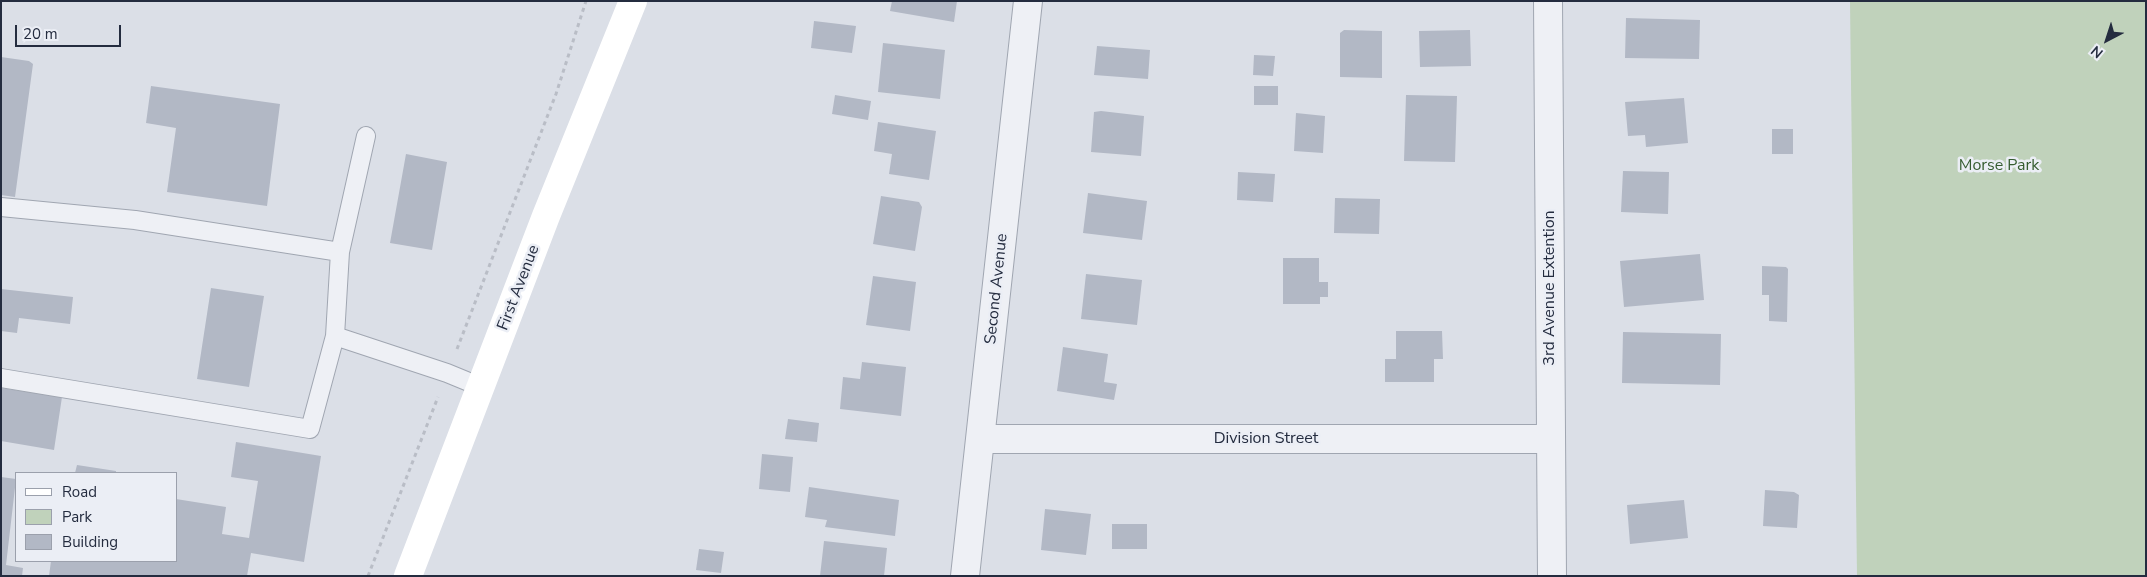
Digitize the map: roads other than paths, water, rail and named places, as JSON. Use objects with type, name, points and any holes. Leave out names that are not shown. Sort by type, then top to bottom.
[{"type":"street","name":"First Avenue","points":[[408,576],[546,216],[633,1]]},
{"type":"street","name":"Second Avenue","points":[[965,576],[1028,1]]},
{"type":"street","name":"3rd Avenue Extention","points":[[1548,1],[1552,576]]},
{"type":"street","name":"Division Street","points":[[980,440],[1551,438]]},
{"type":"lane","points":[[1,378],[310,430],[334,336],[340,252],[366,136]]},
{"type":"lane","points":[[1,207],[135,220],[340,252]]},
{"type":"lane","points":[[334,336],[447,373],[480,387]]},
{"type":"park label","name":"Morse Park","points":[[1999,166]]}]
